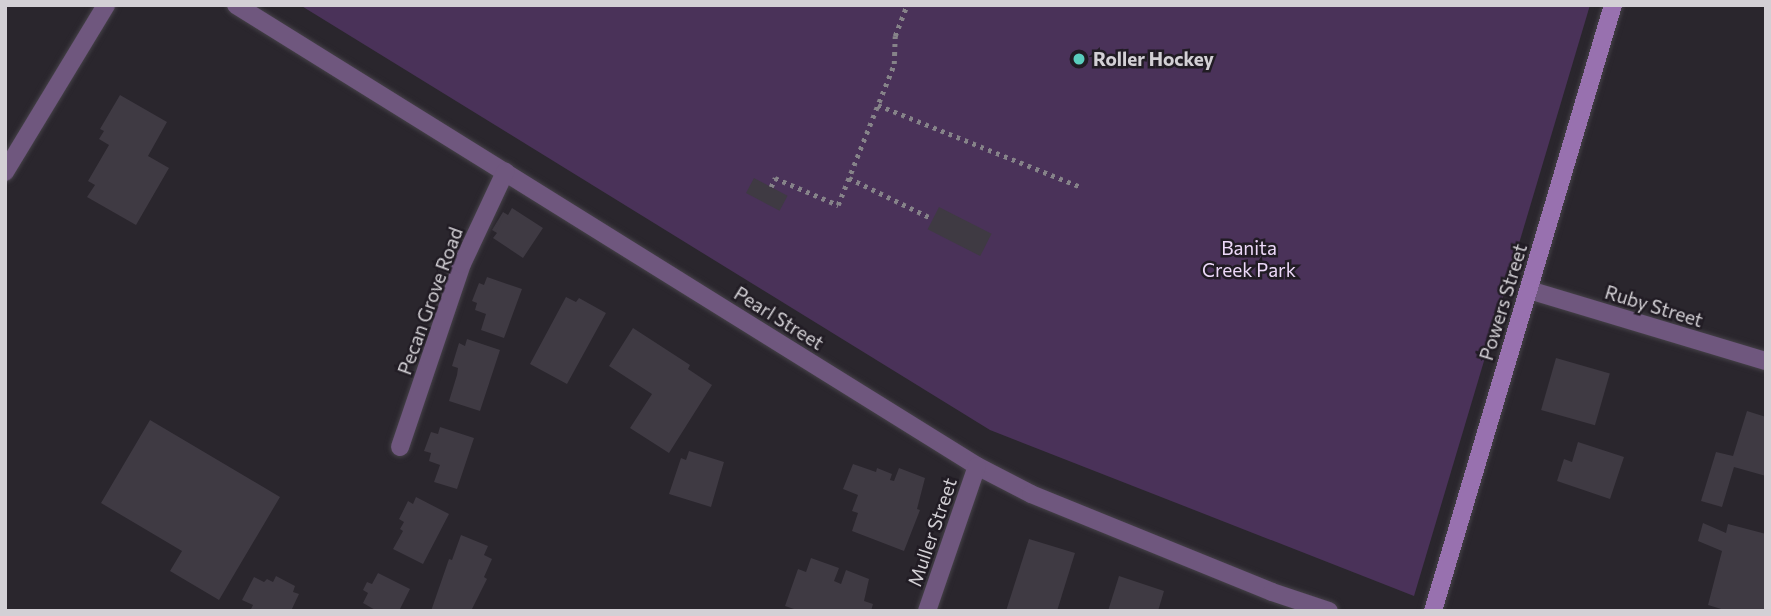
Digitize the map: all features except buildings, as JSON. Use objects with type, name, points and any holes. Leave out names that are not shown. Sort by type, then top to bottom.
[{"type":"street","points":[[5,172],[106,5]]},
{"type":"street","name":"Pearl Street","points":[[236,5],[977,466],[1044,500],[1272,592],[1329,611]]},
{"type":"street","name":"Powers Street","points":[[1433,611],[1613,5]]},
{"type":"street","name":"Pecan Grove Road","points":[[400,447],[462,264],[505,172]]},
{"type":"street","name":"Ruby Street","points":[[1529,290],[1766,361]]},
{"type":"street","name":"Muller Street","points":[[927,611],[977,466]]},
{"type":"path","points":[[771,187],[775,178],[838,205],[894,64],[895,36],[907,5]]},
{"type":"path","points":[[878,105],[1081,187]]},
{"type":"path","points":[[849,178],[933,219]]},
{"type":"green space","name":"Banita Creek Park","points":[[300,5],[1590,5],[1414,596],[990,430]]},
{"type":"place","name":"Roller Hockey","points":[[1079,59]]}]
